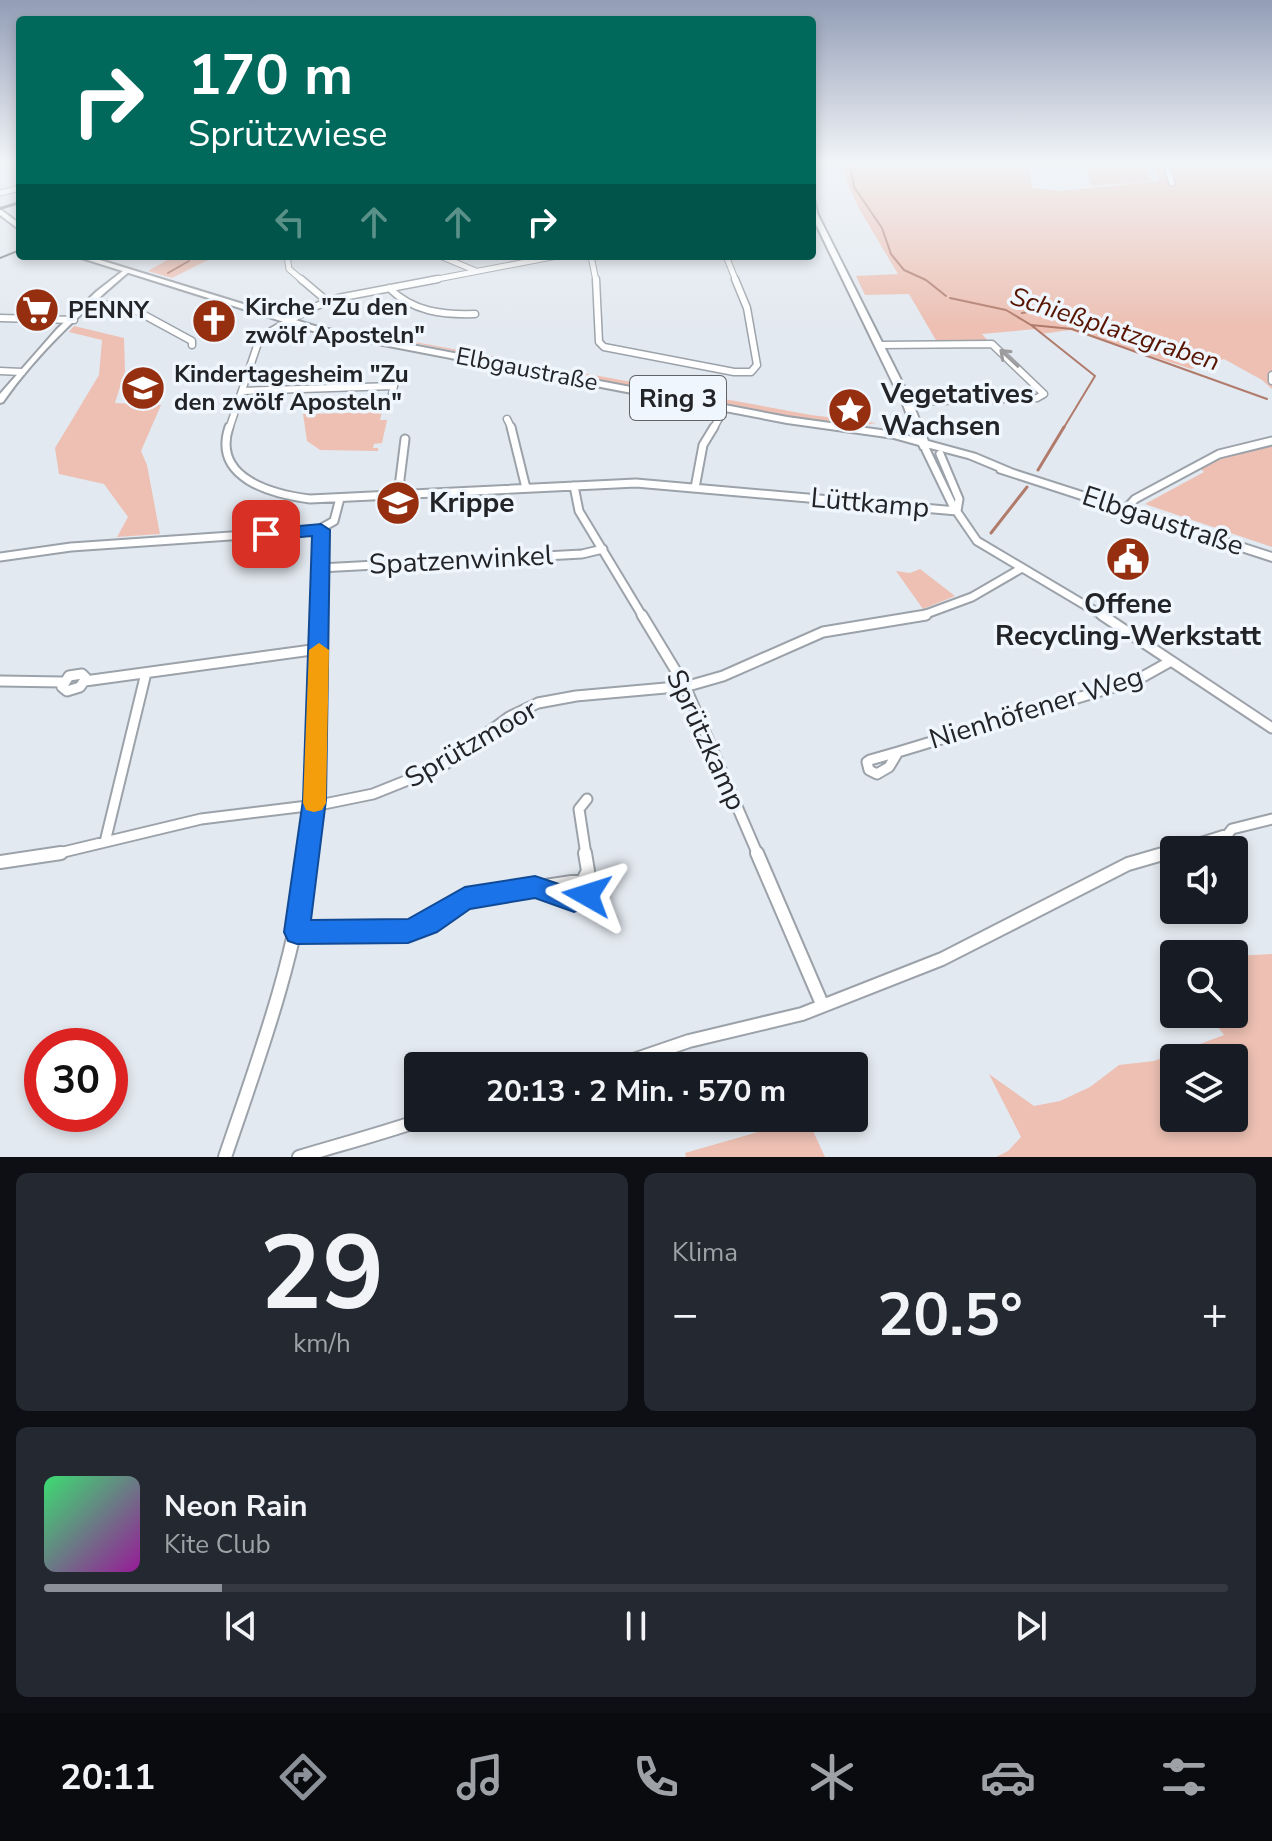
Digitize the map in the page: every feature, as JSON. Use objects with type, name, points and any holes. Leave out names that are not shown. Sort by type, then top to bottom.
[{"type":"main road","points":[[816,218],[932,448]]},
{"type":"main road","name":"Elbgaustraße","points":[[92,260],[249,310],[336,332],[725,408],[895,435],[1272,557]]},
{"type":"main road","points":[[907,402],[932,448]]},
{"type":"main road","points":[[895,435],[911,429],[916,423]]},
{"type":"main road","name":"Elbgaustraße","points":[[861,431],[932,448]]},
{"type":"street","points":[[288,260],[289,269],[327,301]]},
{"type":"street","points":[[450,260],[477,271]]},
{"type":"street","name":"Lüttkamp","points":[[536,260],[327,301],[260,338],[224,444],[227,457],[236,470],[258,486],[310,499],[636,483],[957,511],[977,541],[1126,629],[1272,728]]},
{"type":"street","points":[[592,260],[597,286],[599,342],[604,347],[734,372],[751,372],[757,365],[749,312],[728,260]]},
{"type":"street","points":[[0,400],[22,372],[126,271]]},
{"type":"street","points":[[389,288],[402,300],[420,309],[475,314]]},
{"type":"street","points":[[91,302],[123,306],[146,314],[176,335],[192,341],[192,345]]},
{"type":"street","points":[[0,318],[74,320]]},
{"type":"street","points":[[879,345],[984,343],[996,346],[1044,394],[1037,398],[907,402]]},
{"type":"street","points":[[0,371],[22,372]]},
{"type":"street","points":[[1272,375],[1272,381]]},
{"type":"street","points":[[242,391],[394,386]]},
{"type":"street","points":[[695,488],[703,445],[725,408]]},
{"type":"street","points":[[507,419],[513,429],[526,488]]},
{"type":"street","points":[[398,495],[405,439]]},
{"type":"street","points":[[1127,508],[1135,499],[1211,458],[1272,441]]},
{"type":"street","points":[[932,448],[959,499],[957,511]]},
{"type":"street","points":[[932,448],[957,511]]},
{"type":"street","name":"Sprützkamp","points":[[574,486],[579,511],[685,686],[822,1004]]},
{"type":"street","points":[[0,557],[71,547],[321,530],[334,521],[340,498]]},
{"type":"street","points":[[225,1157],[269,1030],[297,932],[314,808],[321,530]]},
{"type":"street","name":"Spatzenwinkel","points":[[320,568],[582,554],[603,549]]},
{"type":"street","name":"Sprützmoor","points":[[0,862],[35,859],[215,817],[314,808],[366,797],[433,771],[537,703],[611,690],[685,686],[722,678],[822,633],[916,618],[940,611],[1022,568]]},
{"type":"street","points":[[0,681],[63,682],[78,674],[85,676],[85,681],[319,649]]},
{"type":"street","name":"Nienhöfener Weg","points":[[898,751],[1137,680],[1171,661]]},
{"type":"street","points":[[105,842],[146,673]]},
{"type":"street","points":[[582,882],[588,871],[579,809],[587,799]]},
{"type":"street","points":[[1222,836],[1232,829],[1272,819]]},
{"type":"street","points":[[657,1052],[689,1041],[802,1014],[942,959],[1128,864],[1160,855]]},
{"type":"street","points":[[297,932],[408,931],[428,923],[465,898],[582,882]]},
{"type":"street","points":[[535,887],[579,900],[587,895],[588,890],[582,882]]},
{"type":"street","points":[[299,1157],[404,1126]]},
{"type":"shaded area","points":[[864,217],[1272,217],[1272,389],[1224,359],[1191,369],[1070,330],[1041,334],[1036,329],[982,334],[988,341],[937,342],[909,294],[865,295],[856,276],[898,274]]},
{"type":"shaded area","points":[[167,260],[208,260],[172,278],[148,271]]},
{"type":"shaded area","points":[[74,326],[124,338],[125,371],[115,403],[161,405],[141,451],[147,465],[160,534],[117,537],[128,517],[104,484],[59,474],[55,448],[99,375],[102,340],[69,332]]},
{"type":"shaded area","points":[[349,330],[811,415],[876,423],[865,425],[787,417]]},
{"type":"shaded area","points":[[382,412],[380,420],[387,420],[382,443],[374,444],[373,448],[378,448],[378,451],[320,450],[307,441],[303,414]]},
{"type":"shaded area","points":[[1272,445],[1272,547],[1145,504],[1204,472],[1201,469],[1223,457]]},
{"type":"shaded area","points":[[920,569],[955,596],[923,609],[896,571],[910,573]]},
{"type":"shaded area","points":[[1272,954],[1272,1157],[996,1157],[1008,1151],[1021,1137],[989,1074],[1034,1106],[1060,1101],[1090,1087],[1119,1065],[1160,1059],[1160,1132],[1248,1132],[1248,1044],[1200,1044],[1224,1035],[1219,1028],[1248,1028],[1248,955]]},
{"type":"shaded area","points":[[758,1132],[813,1132],[825,1157],[686,1157],[685,1153]]},
{"type":"waterway","name":"Schießplatzgraben","points":[[874,217],[891,254],[904,270],[926,280],[946,296]]},
{"type":"waterway","points":[[168,273],[189,261]]},
{"type":"waterway","name":"Schießplatzgraben","points":[[950,298],[1006,310],[1031,325]]},
{"type":"waterway","points":[[1022,313],[1046,309]]},
{"type":"waterway","name":"Schießplatzgraben","points":[[1031,325],[1072,329],[1267,399]]},
{"type":"waterway","points":[[1031,325],[1095,376],[1063,429]]},
{"type":"waterway","points":[[1038,470],[1064,427]]},
{"type":"waterway","points":[[991,533],[1027,487]]},
{"type":"railway","points":[[0,258],[16,252]]},
{"type":"slow traffic","points":[[314,803],[319,650]]},
{"type":"place","name":"PENNY","points":[[37,310]]},
{"type":"place","name":"Kirche \"Zu den zwölf Aposteln\"","points":[[214,321]]},
{"type":"place","name":"Kindertagesheim \"Zu den zwölf Aposteln\"","points":[[143,388]]},
{"type":"place","name":"Vegetatives Wachsen","points":[[850,410]]},
{"type":"place","name":"Krippe","points":[[398,503]]},
{"type":"place","name":"Offene Recycling-Werkstatt","points":[[1128,559]]},
{"type":"route","points":[[266,534],[321,530],[315,800],[297,932],[408,931],[428,923],[465,898],[535,887],[574,900],[587,895]]}]
